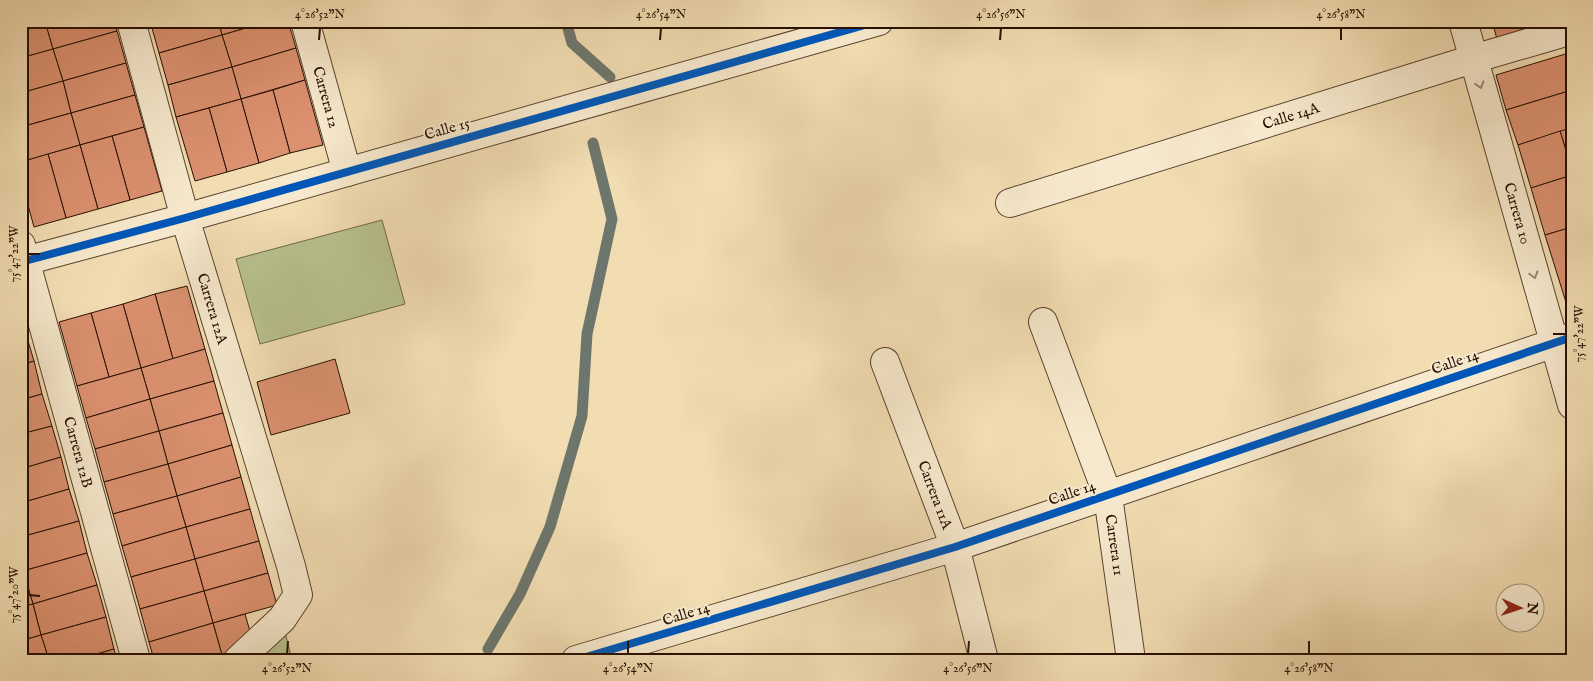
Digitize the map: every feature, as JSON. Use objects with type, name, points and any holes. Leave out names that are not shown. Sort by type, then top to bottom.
[{"type":"street","name":"Carrera 12A","points":[[131,21],[185,218],[291,566],[298,595],[282,619],[238,660]]},
{"type":"street","name":"Carrera 12","points":[[305,21],[347,172]]},
{"type":"street","name":"Calle 15","points":[[23,256],[185,218],[879,21]]},
{"type":"street","name":"Carrera 10","points":[[1463,21],[1562,340],[1572,405]]},
{"type":"street","name":"Calle 14A","points":[[1010,203],[1473,58],[1572,30]]},
{"type":"street","name":"Carrera 12B","points":[[23,256],[136,660]]},
{"type":"street","name":"Carrera 11","points":[[1043,322],[1108,496],[1131,660]]},
{"type":"street","name":"Calle 14","points":[[576,660],[648,650],[1108,496],[1562,340]]},
{"type":"street","name":"Carrera 11A","points":[[886,362],[955,547],[984,660]]},
{"type":"green space","points":[[382,220],[405,304],[260,344],[236,259]]},
{"type":"green space","points":[[285,632],[292,660],[254,660]]},
{"type":"building","points":[[31,21],[45,21],[53,49],[21,58],[21,24]]},
{"type":"building","points":[[45,21],[115,21],[117,31],[53,49]]},
{"type":"building","points":[[150,21],[219,21],[222,35],[159,53]]},
{"type":"building","points":[[219,21],[270,21],[222,35]]},
{"type":"building","points":[[270,21],[288,21],[296,48],[232,67],[222,35]]},
{"type":"building","points":[[1492,21],[1556,21],[1497,39]]},
{"type":"building","points":[[117,31],[126,63],[63,81],[53,49]]},
{"type":"building","points":[[222,35],[232,67],[168,85],[159,53]]},
{"type":"building","points":[[296,48],[305,80],[241,99],[232,67]]},
{"type":"building","points":[[53,49],[63,81],[21,93],[21,58]]},
{"type":"building","points":[[1572,52],[1572,90],[1506,110],[1496,75]]},
{"type":"building","points":[[126,63],[135,95],[71,113],[63,81]]},
{"type":"building","points":[[232,67],[241,99],[176,117],[168,85]]},
{"type":"building","points":[[305,80],[323,145],[290,153],[273,90]]},
{"type":"building","points":[[63,81],[71,113],[21,127],[21,93]]},
{"type":"building","points":[[273,90],[290,153],[259,163],[241,99]]},
{"type":"building","points":[[1572,90],[1572,128],[1518,145],[1506,110]]},
{"type":"building","points":[[135,95],[144,127],[80,145],[71,113]]},
{"type":"building","points":[[241,99],[259,163],[227,172],[209,108]]},
{"type":"building","points":[[209,108],[227,172],[195,181],[176,117]]},
{"type":"building","points":[[71,113],[80,145],[21,162],[21,127]]},
{"type":"building","points":[[144,127],[162,191],[130,200],[112,136]]},
{"type":"building","points":[[1572,128],[1572,170],[1560,131]]},
{"type":"building","points":[[1560,131],[1572,175],[1531,188],[1518,145]]},
{"type":"building","points":[[112,136],[130,200],[98,209],[80,145]]},
{"type":"building","points":[[80,145],[98,209],[66,218],[48,154]]},
{"type":"building","points":[[48,154],[66,218],[34,227],[21,180],[21,162]]},
{"type":"building","points":[[1572,175],[1572,227],[1545,235],[1531,188]]},
{"type":"building","points":[[1572,227],[1572,311],[1569,312],[1545,235]]},
{"type":"building","points":[[187,286],[205,349],[173,359],[155,294]]},
{"type":"building","points":[[155,294],[173,359],[141,368],[123,304]]},
{"type":"building","points":[[123,304],[141,368],[109,377],[91,313]]},
{"type":"building","points":[[91,313],[109,377],[77,386],[59,322]]},
{"type":"building","points":[[21,317],[34,361],[21,365]]},
{"type":"building","points":[[205,349],[214,381],[150,399],[141,368]]},
{"type":"building","points":[[335,359],[350,413],[271,435],[257,382]]},
{"type":"building","points":[[34,361],[42,394],[21,400],[21,365]]},
{"type":"building","points":[[141,368],[150,399],[86,418],[77,386]]},
{"type":"building","points":[[214,381],[223,413],[159,431],[150,399]]},
{"type":"building","points":[[42,394],[52,426],[21,434],[21,400]]},
{"type":"building","points":[[150,399],[159,431],[95,449],[86,418]]},
{"type":"building","points":[[223,413],[232,445],[168,464],[159,431]]},
{"type":"building","points":[[52,426],[61,457],[21,469],[21,434]]},
{"type":"building","points":[[159,431],[168,464],[104,482],[95,449]]},
{"type":"building","points":[[232,445],[241,477],[177,496],[168,464]]},
{"type":"building","points":[[61,457],[69,489],[21,503],[21,469]]},
{"type":"building","points":[[168,464],[177,496],[113,514],[104,482]]},
{"type":"building","points":[[241,477],[250,509],[186,527],[177,496]]},
{"type":"building","points":[[69,489],[79,521],[21,537],[21,503]]},
{"type":"building","points":[[177,496],[186,527],[122,546],[113,514]]},
{"type":"building","points":[[250,509],[259,541],[195,559],[186,527]]},
{"type":"building","points":[[79,521],[87,553],[23,571],[21,563],[21,537]]},
{"type":"building","points":[[186,527],[195,559],[131,577],[122,546]]},
{"type":"building","points":[[259,541],[268,573],[204,591],[195,559]]},
{"type":"building","points":[[87,553],[97,585],[33,604],[23,571]]},
{"type":"building","points":[[195,559],[204,591],[140,609],[131,577]]},
{"type":"building","points":[[23,571],[33,604],[21,607],[21,572]]},
{"type":"building","points":[[268,573],[277,605],[213,623],[204,591]]},
{"type":"building","points":[[97,585],[106,617],[41,635],[33,604]]},
{"type":"building","points":[[204,591],[213,623],[149,642],[140,609]]},
{"type":"building","points":[[33,604],[41,635],[21,641],[21,607]]},
{"type":"building","points":[[245,614],[251,635],[222,655],[213,623]]},
{"type":"building","points":[[106,617],[114,649],[77,660],[49,660],[41,635]]},
{"type":"building","points":[[213,623],[222,655],[206,660],[154,660],[149,642]]},
{"type":"building","points":[[41,635],[49,660],[21,660],[21,641]]},
{"type":"building","points":[[114,649],[117,660],[77,660]]},
{"type":"building","points":[[222,655],[223,660],[206,660]]},
{"type":"waterway","points":[[566,21],[572,43],[610,77]]},
{"type":"waterway","points":[[488,649],[520,594],[550,527],[582,416],[587,334],[612,219],[593,143]]},
{"type":"cycle path","points":[[21,262],[185,218],[879,21]]},
{"type":"cycle path","points":[[576,660],[955,547],[1572,337]]}]
